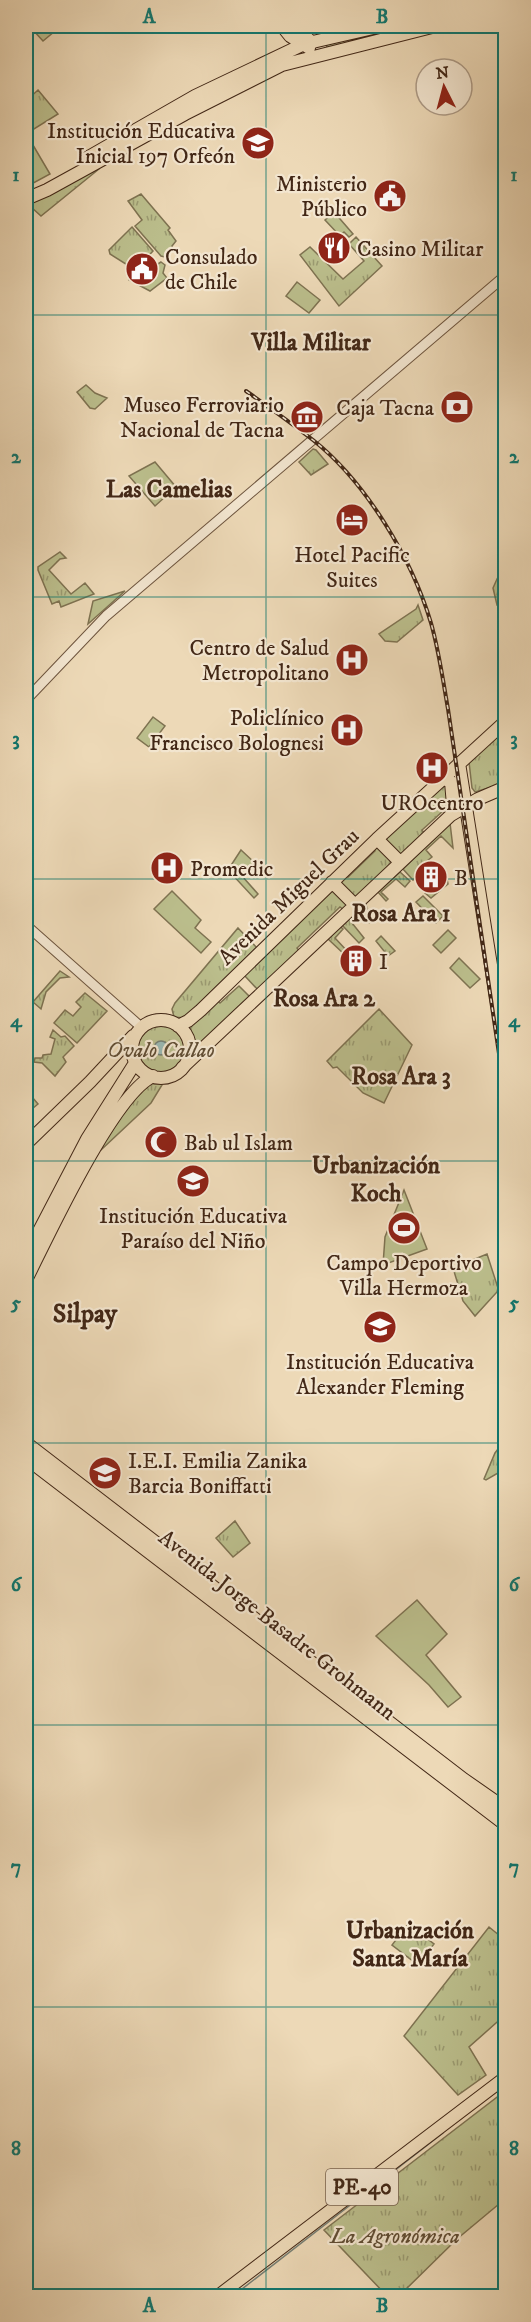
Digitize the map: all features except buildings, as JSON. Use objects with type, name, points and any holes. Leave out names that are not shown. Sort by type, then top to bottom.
[{"type":"highway","name":"Avenida Jorge Basadre Grohmann","points":[[26,1444],[506,1824]]},
{"type":"highway","name":"Avenida Jorge Basadre Grohmann","points":[[26,1457],[270,1637]]},
{"type":"highway","name":"Avenida Jorge Basadre Grohmann","points":[[347,1696],[506,1810]]},
{"type":"main road","points":[[282,26],[293,31],[320,55]]},
{"type":"main road","points":[[26,190],[195,96],[287,52],[308,44],[382,26]]},
{"type":"main road","points":[[26,199],[47,190],[264,73],[291,62],[436,26]]},
{"type":"main road","points":[[287,52],[293,31]]},
{"type":"main road","name":"Avenida Miguel Grau","points":[[178,1026],[201,1010],[377,839],[506,721]]},
{"type":"main road","points":[[470,753],[466,762],[469,787],[478,799]]},
{"type":"main road","points":[[457,765],[459,810],[479,885],[506,1060]]},
{"type":"main road","points":[[442,778],[451,782],[453,805],[459,810]]},
{"type":"main road","points":[[139,1030],[132,1047],[135,1061],[141,1070],[153,1076],[169,1076],[182,1068],[400,862],[459,810],[506,787]]},
{"type":"main road","points":[[377,839],[400,862]]},
{"type":"main road","points":[[332,882],[354,905]]},
{"type":"main road","points":[[26,1144],[106,1066],[139,1030],[159,1020],[170,1021],[178,1026],[188,1038],[190,1048],[188,1058],[182,1068]]},
{"type":"main road","points":[[106,1066],[115,1061],[135,1061]]},
{"type":"main road","points":[[26,1280],[105,1109],[135,1061]]},
{"type":"main road","points":[[26,1256],[81,1163],[135,1089],[153,1076]]},
{"type":"main road","name":"PE-40","points":[[218,2296],[506,2077]]},
{"type":"street","points":[[26,700],[101,621],[506,275]]},
{"type":"street","points":[[26,925],[139,1030]]},
{"type":"green space","points":[[38,26],[61,26],[43,41],[33,30]]},
{"type":"green space","points":[[395,26],[396,31],[327,48],[326,41]]},
{"type":"green space","points":[[38,90],[58,114],[26,134],[26,101]]},
{"type":"green space","points":[[30,140],[50,174],[26,187],[26,143]]},
{"type":"green space","points":[[99,169],[41,216],[30,206],[29,204]]},
{"type":"green space","points":[[141,194],[170,228],[168,230],[176,241],[172,246],[173,250],[165,257],[161,256],[135,226],[142,220],[128,201]]},
{"type":"green space","points":[[334,212],[353,234],[349,237],[344,232],[340,236],[325,220]]},
{"type":"green space","points":[[132,227],[153,251],[140,265],[135,261],[129,266],[110,254],[109,250]]},
{"type":"green space","points":[[356,237],[382,266],[339,306],[300,255],[310,247],[343,279],[364,261],[349,244]]},
{"type":"green space","points":[[161,262],[165,265],[163,273],[167,278],[150,291],[129,280],[132,271],[145,283],[156,272],[153,267]]},
{"type":"green space","points":[[297,282],[320,300],[309,313],[286,296]]},
{"type":"green space","points":[[86,385],[95,393],[107,398],[95,409],[90,408],[77,392]]},
{"type":"green space","points":[[313,449],[328,464],[311,475],[299,462]]},
{"type":"green space","points":[[155,462],[176,487],[155,506],[129,476]]},
{"type":"green space","points":[[60,552],[66,558],[60,559],[49,570],[71,594],[85,583],[94,594],[61,607],[59,601],[52,604],[38,570],[38,567]]},
{"type":"green space","points":[[497,579],[505,588],[503,594],[505,601],[497,605],[493,588]]},
{"type":"green space","points":[[125,591],[88,624],[93,601]]},
{"type":"green space","points":[[418,605],[423,620],[397,642],[385,641],[379,634],[416,609]]},
{"type":"green space","points":[[153,717],[165,726],[149,747],[137,738]]},
{"type":"green space","points":[[505,725],[505,783],[475,792],[472,788],[469,762]]},
{"type":"green space","points":[[447,782],[451,803],[445,813],[443,811],[422,830],[424,833],[401,855],[383,839]]},
{"type":"green space","points":[[450,823],[453,848],[441,836],[426,850],[432,857],[417,869],[419,873],[413,880],[403,869]]},
{"type":"green space","points":[[376,846],[391,859],[392,863],[355,898],[340,884],[340,880],[346,874],[348,877],[375,851],[373,848]]},
{"type":"green space","points":[[241,850],[255,863],[242,876],[258,894],[254,898],[228,870]]},
{"type":"green space","points":[[400,872],[410,881],[405,887],[396,879],[381,892],[388,899],[386,901],[378,892]]},
{"type":"green space","points":[[446,874],[448,884],[431,898],[425,893]]},
{"type":"green space","points":[[333,890],[348,902],[344,910],[340,907],[297,948],[300,952],[259,991],[244,975]]},
{"type":"green space","points":[[172,891],[201,920],[195,928],[211,942],[201,953],[154,909]]},
{"type":"green space","points":[[423,896],[443,916],[436,923],[416,902]]},
{"type":"green space","points":[[366,905],[369,913],[365,917],[368,922],[357,917],[352,923],[364,938],[359,943],[342,925]]},
{"type":"green space","points":[[340,926],[343,929],[335,938],[348,952],[345,955],[327,938]]},
{"type":"green space","points":[[238,928],[257,948],[184,1018],[174,1017],[172,1009],[175,1003]]},
{"type":"green space","points":[[448,930],[456,938],[441,953],[433,945]]},
{"type":"green space","points":[[381,936],[395,951],[388,956],[376,941]]},
{"type":"green space","points":[[459,958],[480,979],[470,988],[450,968]]},
{"type":"green space","points":[[60,971],[69,977],[60,978],[46,992],[41,1009],[33,1002]]},
{"type":"green space","points":[[239,986],[251,998],[196,1049],[188,1026],[217,1000],[220,1003]]},
{"type":"green space","points":[[85,993],[107,1011],[77,1043],[54,1023],[65,1010],[73,1016],[81,1007],[76,1002]]},
{"type":"green space","points":[[379,1009],[412,1045],[384,1103],[363,1093],[337,1067],[333,1068],[327,1061]]},
{"type":"green space","name":"Óvalo Callao","points":[[161,1026],[177,1033],[184,1049],[177,1065],[161,1072],[145,1065],[138,1049],[145,1033]]},
{"type":"green space","points":[[53,1030],[61,1037],[65,1036],[74,1046],[63,1057],[66,1062],[55,1076],[42,1063],[34,1062],[35,1058],[51,1054],[55,1039],[50,1037]]},
{"type":"green space","points":[[156,1081],[162,1085],[151,1103],[102,1149],[104,1141],[133,1097]]},
{"type":"green space","points":[[26,1090],[38,1104],[26,1114]]},
{"type":"green space","name":"Campo Deportivo Villa Hermoza","points":[[404,1190],[427,1249],[383,1265],[385,1237]]},
{"type":"green space","points":[[487,1254],[498,1288],[475,1316],[463,1301],[453,1268]]},
{"type":"green space","points":[[505,1440],[505,1469],[484,1479],[495,1453]]},
{"type":"green space","points":[[235,1521],[250,1543],[233,1557],[216,1538]]},
{"type":"green space","points":[[417,1600],[447,1634],[426,1655],[461,1697],[448,1707],[429,1685],[376,1636]]},
{"type":"green space","points":[[408,1924],[434,1944],[418,1965],[392,1945]]},
{"type":"green space","points":[[489,1927],[505,1940],[505,2015],[469,2047],[486,2075],[458,2095],[404,2036]]},
{"type":"green space","name":"La Agronómica","points":[[505,2091],[505,2199],[457,2239],[399,2296],[387,2296],[324,2230]]},
{"type":"water","points":[[161,1041],[166,1043],[168,1048],[166,1053],[161,1055],[156,1053],[154,1048],[156,1043]]},
{"type":"waterway","points":[[233,2296],[443,2133]]},
{"type":"railway","points":[[246,391],[313,440],[351,477],[385,523],[423,598],[436,644],[448,709],[506,1101]]},
{"type":"place","name":"Institución Educativa Inicial 197 Orfeón","points":[[258,143]]},
{"type":"place","name":"Ministerio Público","points":[[390,196]]},
{"type":"place","name":"Casino Militar","points":[[334,248]]},
{"type":"place","name":"Consulado de Chile","points":[[142,269]]},
{"type":"place","name":"Caja Tacna","points":[[457,407]]},
{"type":"place","name":"Museo Ferroviario Nacional de Tacna","points":[[307,417]]},
{"type":"place","name":"Hotel Pacific Suites","points":[[352,520]]},
{"type":"place","name":"Centro de Salud Metropolitano","points":[[352,660]]},
{"type":"place","name":"Policlínico Francisco Bolognesi","points":[[347,730]]},
{"type":"place","name":"UROcentro","points":[[432,768]]},
{"type":"place","name":"Promedic","points":[[167,868]]},
{"type":"place","name":"B","points":[[431,877]]},
{"type":"place","name":"I","points":[[356,961]]},
{"type":"place","name":"Bab ul Islam","points":[[161,1142]]},
{"type":"place","name":"Institución Educativa Paraíso del Niño","points":[[193,1181]]},
{"type":"place","name":"Campo Deportivo Villa Hermoza","points":[[404,1228]]},
{"type":"place","name":"Institución Educativa Alexander Fleming","points":[[380,1327]]},
{"type":"place","name":"I.E.I. Emilia Zanika Barcia Boniffatti","points":[[105,1473]]},
{"type":"district","name":"Villa Militar","points":[[311,342]]},
{"type":"district","name":"Las Camelias","points":[[169,489]]},
{"type":"district","name":"Rosa Ara 1","points":[[401,913]]},
{"type":"district","name":"Rosa Ara 2","points":[[324,998]]},
{"type":"district","name":"Rosa Ara 3","points":[[401,1076]]},
{"type":"district","name":"Urbanización Koch","points":[[376,1179]]},
{"type":"district","name":"Silpay","points":[[85,1313]]},
{"type":"district","name":"Urbanización Santa María","points":[[410,1944]]}]
